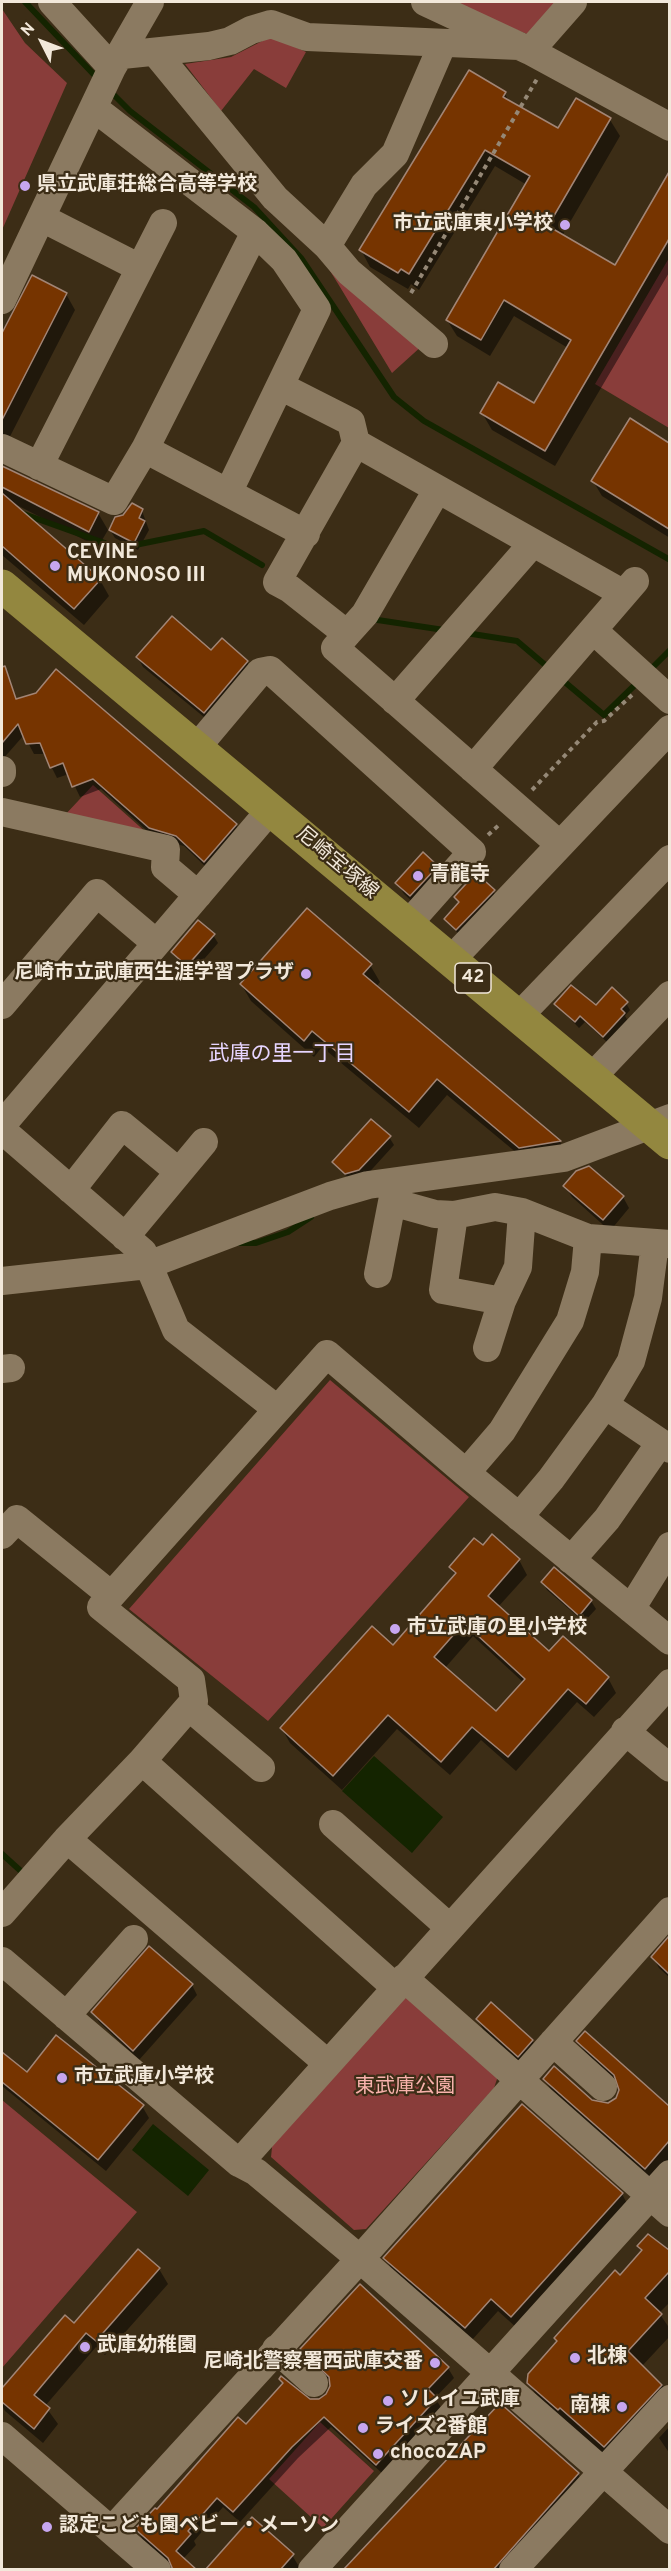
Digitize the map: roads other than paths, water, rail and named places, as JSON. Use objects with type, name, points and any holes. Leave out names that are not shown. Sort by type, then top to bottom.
[{"type":"main road","name":"尼崎宝塚線","points":[[2,586],[452,959],[518,1017],[592,1077],[662,1128]]},
{"type":"street","points":[[52,2],[117,62]]},
{"type":"street","points":[[2,300],[94,108],[150,2]]},
{"type":"street","points":[[425,2],[665,117]]},
{"type":"street","points":[[532,53],[573,2]]},
{"type":"street","points":[[117,62],[155,52],[209,46],[230,41],[251,30],[271,24],[307,37],[443,43],[532,53]]},
{"type":"street","points":[[327,246],[364,185],[395,154],[443,43]]},
{"type":"street","points":[[155,52],[275,198],[327,246],[349,272],[434,344]]},
{"type":"street","points":[[94,108],[255,232],[284,260],[317,309],[228,493]]},
{"type":"street","points":[[42,218],[140,268]]},
{"type":"street","points":[[39,466],[163,223]]},
{"type":"street","points":[[2,448],[114,501],[146,449],[255,232]]},
{"type":"street","points":[[280,386],[351,422],[356,443],[277,582],[357,623]]},
{"type":"street","points":[[356,443],[533,543],[629,587],[473,769]]},
{"type":"street","points":[[146,449],[306,534]]},
{"type":"street","points":[[437,490],[357,623],[335,648],[559,844]]},
{"type":"street","points":[[395,701],[533,543]]},
{"type":"street","points":[[593,630],[669,700]]},
{"type":"street","points":[[197,747],[260,672],[270,670],[472,852],[408,924]]},
{"type":"street","points":[[452,959],[669,729]]},
{"type":"street","points":[[2,1125],[271,809]]},
{"type":"street","points":[[3,815],[166,849],[165,867],[198,895]]},
{"type":"street","points":[[518,1017],[669,859]]},
{"type":"street","points":[[2,1005],[97,893],[156,944]]},
{"type":"street","points":[[592,1077],[669,995]]},
{"type":"street","points":[[71,1190],[122,1125],[179,1172]]},
{"type":"street","points":[[2,1281],[148,1265],[330,1196],[368,1185],[564,1158],[662,1128]]},
{"type":"street","points":[[2,1130],[143,1252],[176,1330],[278,1409]]},
{"type":"street","points":[[125,1237],[204,1142]]},
{"type":"street","points":[[378,1274],[392,1202],[435,1214],[454,1215],[495,1207],[522,1212],[588,1238],[662,1244],[631,1361],[605,1405],[551,1479],[519,1517]]},
{"type":"street","points":[[487,1348],[502,1301],[518,1267],[522,1212]]},
{"type":"street","points":[[454,1215],[443,1290],[502,1301]]},
{"type":"street","points":[[466,1473],[502,1431],[570,1321],[585,1272],[588,1238]]},
{"type":"street","points":[[2,1913],[194,1701],[191,1680],[101,1607],[327,1354],[466,1473],[669,1641]]},
{"type":"street","points":[[571,1560],[665,1446],[605,1405]]},
{"type":"street","points":[[2,1535],[17,1519],[111,1595]]},
{"type":"street","points":[[631,1609],[669,1546]]},
{"type":"street","points":[[239,2163],[669,1683]]},
{"type":"street","points":[[189,1707],[261,1768]]},
{"type":"street","points":[[625,1731],[669,1768]]},
{"type":"street","points":[[142,1761],[399,1982],[520,2078],[660,2204]]},
{"type":"street","points":[[333,1824],[449,1927]]},
{"type":"street","points":[[67,1839],[327,2063]]},
{"type":"street","points":[[112,2530],[360,2259],[669,1911]]},
{"type":"street","points":[[66,2016],[134,1939]]},
{"type":"street","points":[[2,1961],[239,2163],[256,2172],[360,2259],[669,2530]]},
{"type":"street","points":[[553,2042],[603,2087]]},
{"type":"street","points":[[312,2570],[490,2372],[660,2204],[669,2174]]},
{"type":"street","points":[[276,2349],[314,2383]]},
{"type":"street","points":[[513,2570],[669,2399]]},
{"type":"street","points":[[2,2436],[112,2530],[145,2566]]},
{"type":"waterway","points":[[25,2],[99,80]]},
{"type":"waterway","points":[[110,91],[130,111],[254,207],[301,258],[394,397],[424,421],[670,560]]},
{"type":"waterway","points":[[21,513],[113,546],[130,546],[204,531],[262,565]]},
{"type":"waterway","points":[[371,619],[444,630]]},
{"type":"waterway","points":[[466,633],[517,641],[550,669]]},
{"type":"waterway","points":[[648,672],[670,650]]},
{"type":"waterway","points":[[560,678],[604,715],[639,681]]},
{"type":"waterway","points":[[240,1243],[256,1243],[288,1232],[311,1217]]},
{"type":"waterway","points":[[2,1854],[23,1873],[26,1870]]},
{"type":"place","name":"県立武庫荘総合高等学校","points":[[25,186]]},
{"type":"place","name":"市立武庫東小学校","points":[[565,225]]},
{"type":"place","name":"CEVINE MUKONOSO Ⅲ","points":[[55,566]]},
{"type":"place","name":"青龍寺","points":[[418,876]]},
{"type":"place","name":"尼崎市立武庫西生涯学習プラザ","points":[[306,974]]},
{"type":"place","name":"市立武庫の里小学校","points":[[395,1629]]},
{"type":"place","name":"市立武庫小学校","points":[[62,2078]]},
{"type":"place","name":"武庫幼稚園","points":[[85,2347]]},
{"type":"place","name":"北棟","points":[[575,2358]]},
{"type":"place","name":"尼崎北警察署西武庫交番","points":[[435,2363]]},
{"type":"place","name":"ソレイユ武庫","points":[[388,2401]]},
{"type":"place","name":"南棟","points":[[622,2407]]},
{"type":"place","name":"ライズ2番館","points":[[363,2428]]},
{"type":"place","name":"chocoZAP","points":[[378,2454]]},
{"type":"place","name":"認定こども園ベビー・メーソン","points":[[47,2527]]},
{"type":"district","name":"武庫の里一丁目","points":[[282,1056]]},
{"type":"park label","name":"東武庫公園","points":[[405,2088]]}]
